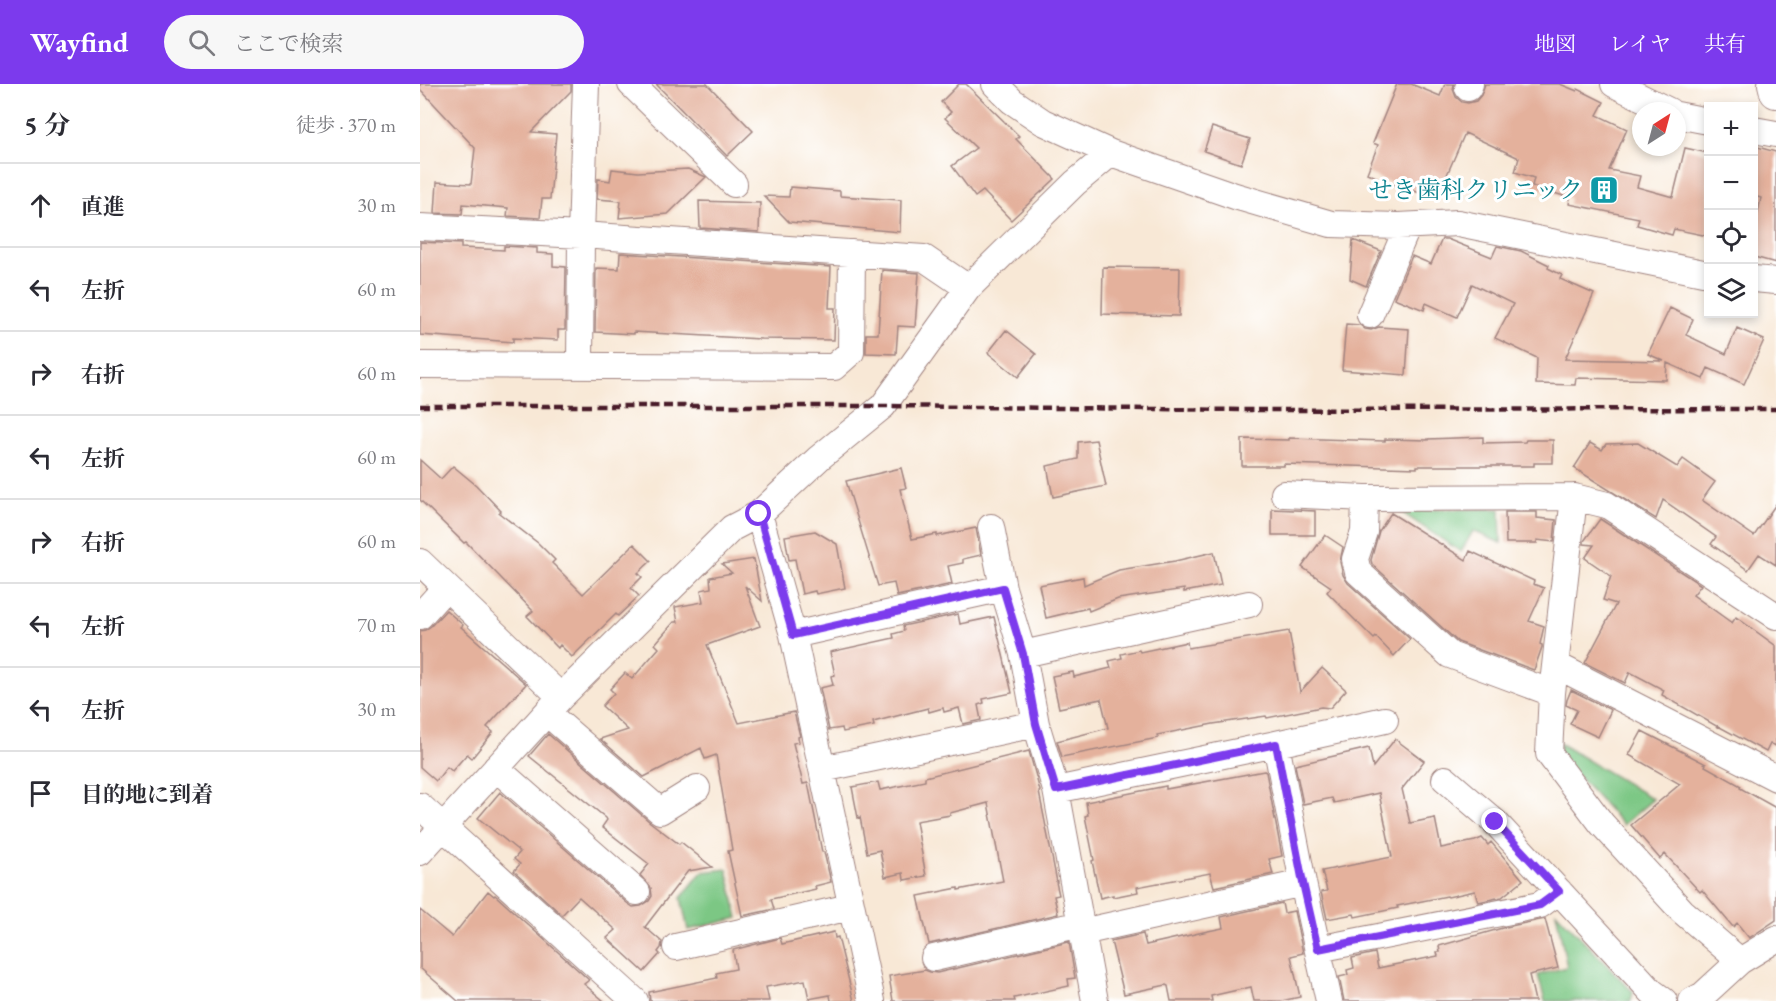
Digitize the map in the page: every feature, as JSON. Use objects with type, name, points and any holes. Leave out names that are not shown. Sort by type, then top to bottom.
[{"type":"street","points":[[580,365],[586,84]]},
{"type":"street","points":[[631,84],[734,184]]},
{"type":"street","points":[[995,84],[1012,101],[1043,122],[1111,153],[1235,196],[1331,224],[1408,226],[1458,223],[1704,273]]},
{"type":"street","points":[[1614,84],[1651,102]]},
{"type":"street","points":[[1774,84],[1776,92]]},
{"type":"street","points":[[1686,117],[1704,120]]},
{"type":"street","points":[[1758,131],[1776,134]]},
{"type":"street","points":[[420,852],[554,705],[732,528],[759,514],[819,458],[883,406],[968,288],[1075,183],[1111,153]]},
{"type":"street","points":[[420,226],[924,258],[968,288]]},
{"type":"street","points":[[1370,315],[1408,226]]},
{"type":"street","points":[[420,365],[834,367],[851,352],[852,253]]},
{"type":"street","points":[[1758,279],[1776,281]]},
{"type":"street","points":[[1284,494],[1365,498],[1574,497],[1607,505],[1776,616]]},
{"type":"street","points":[[1574,497],[1552,693],[1549,754],[1602,824],[1682,911],[1740,962]]},
{"type":"street","points":[[1365,498],[1364,532],[1355,559],[1358,572],[1450,655],[1552,693]]},
{"type":"street","points":[[759,514],[793,635],[872,1001]]},
{"type":"street","points":[[991,527],[1003,588],[1023,654],[1036,724],[1056,790],[1093,1001]]},
{"type":"street","points":[[420,562],[446,586],[554,705],[660,811],[697,788]]},
{"type":"street","points":[[420,616],[446,586]]},
{"type":"street","points":[[793,635],[1003,588]]},
{"type":"street","points":[[1023,654],[1249,604]]},
{"type":"street","points":[[1556,665],[1776,778]]},
{"type":"street","points":[[1056,790],[1385,720]]},
{"type":"street","points":[[822,769],[1036,724]]},
{"type":"street","points":[[1276,744],[1329,1001]]},
{"type":"street","points":[[496,768],[638,892]]},
{"type":"street","points":[[1445,779],[1495,822],[1652,992],[1664,1001]]},
{"type":"street","points":[[420,806],[635,1001]]},
{"type":"street","points":[[934,958],[1303,883]]},
{"type":"street","points":[[1318,949],[1540,905],[1559,891]]},
{"type":"street","points":[[676,948],[850,907]]},
{"type":"street","points":[[1692,1001],[1703,995],[1740,962],[1776,939]]},
{"type":"green space","points":[[1500,509],[1501,543],[1473,531],[1461,552],[1398,510]]},
{"type":"green space","points":[[1559,743],[1653,799],[1623,825],[1561,758]]},
{"type":"green space","points":[[727,869],[738,918],[688,930],[681,898],[702,872]]},
{"type":"green space","points":[[1556,912],[1633,992],[1631,1001],[1545,1001],[1538,975],[1567,967]]},
{"type":"building","points":[[420,84],[571,84],[571,91],[531,132],[556,134],[550,199],[542,199],[540,218],[507,216],[508,208],[463,204],[462,214],[435,213],[437,182],[471,184],[475,148],[420,89]]},
{"type":"building","points":[[656,84],[707,84],[753,131],[727,156]]},
{"type":"building","points":[[959,84],[966,84],[1019,136],[1016,139],[1055,179],[1011,220],[983,191],[975,197],[952,166],[976,148],[945,118],[951,112],[941,102]]},
{"type":"building","points":[[1397,84],[1411,84],[1440,96],[1445,84],[1454,84],[1456,97],[1468,103],[1476,101],[1485,84],[1560,84],[1577,91],[1578,89],[1604,102],[1597,115],[1627,129],[1609,170],[1640,176],[1637,187],[1673,197],[1683,156],[1686,156],[1686,148],[1704,152],[1704,235],[1674,229],[1672,235],[1637,225],[1639,218],[1569,204],[1570,198],[1532,186],[1534,178],[1515,172],[1519,158],[1465,133],[1436,200],[1367,173],[1378,145],[1373,143]]},
{"type":"building","points":[[1212,127],[1250,139],[1241,164],[1204,151]]},
{"type":"building","points":[[1758,147],[1776,152],[1776,263],[1758,258],[1758,212],[1761,198],[1758,197]]},
{"type":"building","points":[[612,169],[638,172],[688,169],[706,177],[668,214],[619,218],[621,201],[597,199],[598,179],[610,181]]},
{"type":"building","points":[[790,187],[840,191],[840,196],[901,200],[900,232],[789,222],[764,196],[789,197]]},
{"type":"building","points":[[699,201],[760,203],[759,232],[700,228]]},
{"type":"building","points":[[1442,239],[1492,257],[1497,246],[1521,251],[1549,265],[1548,268],[1562,275],[1560,279],[1594,294],[1565,359],[1664,361],[1648,354],[1670,308],[1693,319],[1686,335],[1726,354],[1737,328],[1764,340],[1744,384],[1708,368],[1703,379],[1667,363],[1666,380],[1576,378],[1575,385],[1536,384],[1537,358],[1495,338],[1513,304],[1472,284],[1457,317],[1426,303],[1424,310],[1394,298],[1412,256],[1431,264]]},
{"type":"building","points":[[1353,240],[1381,251],[1366,286],[1350,279]]},
{"type":"building","points":[[420,242],[461,244],[461,248],[504,250],[504,246],[537,248],[537,253],[553,254],[553,266],[566,267],[565,330],[558,330],[558,340],[513,338],[513,342],[420,335]]},
{"type":"building","points":[[620,253],[831,267],[829,308],[835,308],[834,340],[595,332],[596,268],[619,269]]},
{"type":"building","points":[[1103,267],[1180,268],[1179,316],[1102,314]]},
{"type":"building","points":[[882,270],[919,273],[915,327],[898,326],[896,354],[866,353],[866,334],[878,334]]},
{"type":"building","points":[[1346,324],[1360,325],[1371,330],[1379,327],[1409,329],[1406,375],[1342,370]]},
{"type":"building","points":[[1006,330],[1036,354],[1018,377],[988,353]]},
{"type":"building","points":[[1483,437],[1483,443],[1553,440],[1553,463],[1534,463],[1534,466],[1417,466],[1417,468],[1284,464],[1284,466],[1242,466],[1242,439],[1385,441],[1385,439],[1428,440]]},
{"type":"building","points":[[1096,440],[1106,486],[1053,497],[1047,466],[1078,459],[1078,442]]},
{"type":"building","points":[[1590,443],[1602,450],[1606,444],[1638,443],[1677,467],[1683,459],[1715,482],[1702,500],[1754,536],[1776,504],[1776,565],[1759,554],[1748,570],[1711,544],[1716,537],[1663,500],[1656,519],[1574,468]]},
{"type":"building","points":[[420,460],[441,479],[453,466],[476,485],[501,511],[499,513],[538,543],[555,560],[552,563],[583,594],[634,544],[651,561],[638,573],[642,577],[631,588],[639,596],[618,616],[616,614],[572,657],[560,645],[558,648],[527,616],[533,611],[466,542],[464,543],[420,500]]},
{"type":"building","points":[[901,468],[906,488],[900,489],[912,539],[976,528],[981,555],[963,559],[963,563],[948,566],[952,584],[897,596],[894,583],[878,586],[846,481]]},
{"type":"building","points":[[1272,509],[1315,511],[1315,535],[1272,535]]},
{"type":"building","points":[[1505,512],[1537,512],[1537,518],[1556,520],[1554,542],[1537,540],[1537,543],[1506,543]]},
{"type":"building","points":[[1391,513],[1466,560],[1470,551],[1544,588],[1529,621],[1544,626],[1540,644],[1542,647],[1534,670],[1458,642],[1372,564],[1371,560],[1379,531]]},
{"type":"building","points":[[1600,519],[1701,585],[1693,595],[1732,623],[1736,617],[1776,646],[1776,746],[1770,744],[1766,752],[1662,695],[1664,690],[1630,672],[1625,683],[1585,663],[1616,604],[1603,600],[1611,576],[1585,558],[1594,545],[1584,544],[1584,541]]},
{"type":"building","points":[[815,531],[837,544],[845,588],[816,594],[815,591],[802,594],[795,559],[789,560],[785,536]]},
{"type":"building","points":[[1325,535],[1343,547],[1340,562],[1343,575],[1348,583],[1410,639],[1394,656],[1327,592],[1331,587],[1302,567]]},
{"type":"building","points":[[1214,552],[1221,585],[1184,592],[1184,589],[1118,599],[1089,611],[1088,608],[1046,618],[1039,585],[1083,577],[1084,585],[1119,570]]},
{"type":"building","points":[[754,559],[762,601],[745,586],[760,626],[707,645],[739,723],[794,712],[800,736],[798,737],[799,742],[793,743],[803,784],[808,783],[822,852],[824,852],[831,882],[815,886],[816,889],[771,899],[774,909],[742,916],[728,851],[732,850],[716,755],[705,759],[701,748],[644,777],[600,739],[628,730],[602,706],[614,693],[610,689],[625,673],[632,679],[659,648],[655,644],[674,622],[678,622],[675,607],[703,602],[701,590],[711,588],[710,577],[732,573],[722,564]]},
{"type":"building","points":[[446,610],[463,625],[461,627],[526,684],[487,727],[493,732],[472,758],[467,754],[452,771],[447,767],[436,781],[420,767],[420,631],[431,626]]},
{"type":"building","points":[[958,614],[960,624],[994,617],[1012,693],[983,699],[984,703],[978,705],[981,720],[963,724],[959,708],[944,712],[943,708],[929,712],[928,708],[873,722],[874,726],[843,732],[842,728],[829,730],[820,688],[833,685],[831,676],[835,675],[830,652],[894,638],[893,634],[904,631],[903,626]]},
{"type":"building","points":[[1289,631],[1300,692],[1322,668],[1346,690],[1330,708],[1321,707],[1267,718],[1266,716],[1213,724],[1157,735],[1158,738],[1062,757],[1057,741],[1108,728],[1101,699],[1059,708],[1052,676],[1073,672],[1074,677],[1111,668],[1109,661],[1122,658],[1121,654],[1139,650],[1140,652],[1187,642],[1188,648]]},
{"type":"building","points":[[1571,690],[1611,710],[1598,737],[1570,724],[1577,710],[1566,705]]},
{"type":"building","points":[[1642,731],[1706,764],[1705,766],[1741,786],[1740,788],[1776,808],[1776,920],[1749,938],[1737,923],[1733,927],[1702,890],[1700,892],[1665,854],[1660,859],[1631,825],[1680,784],[1629,755]]},
{"type":"building","points":[[548,734],[650,822],[679,844],[681,842],[712,867],[688,871],[645,927],[662,942],[658,952],[660,954],[644,972],[607,938],[616,930],[579,897],[562,915],[514,871],[520,864],[514,859],[520,852],[478,818],[500,792],[627,903],[633,907],[641,906],[649,901],[652,896],[651,888],[640,875],[649,864],[602,827],[606,818],[529,756]]},
{"type":"building","points":[[1395,739],[1424,761],[1402,789],[1410,823],[1435,818],[1441,848],[1482,838],[1488,845],[1491,842],[1523,880],[1502,897],[1478,902],[1475,891],[1397,906],[1398,908],[1355,917],[1354,914],[1327,919],[1321,892],[1327,891],[1322,871],[1392,857],[1379,793],[1334,803],[1332,798],[1303,804],[1295,765],[1369,748],[1373,767]]},
{"type":"building","points":[[1029,751],[1040,791],[1057,882],[1059,895],[1054,896],[1058,914],[929,944],[918,896],[1003,881],[988,803],[950,813],[950,815],[916,821],[926,876],[904,880],[903,873],[885,877],[880,850],[867,853],[852,787],[878,782],[880,790],[925,781],[925,777]]},
{"type":"building","points":[[1264,771],[1282,856],[1269,859],[1273,874],[1214,887],[1210,873],[1137,887],[1138,892],[1100,898],[1085,816],[1088,815],[1086,802],[1166,786],[1166,789]]},
{"type":"building","points":[[488,891],[589,980],[584,984],[604,1001],[458,1001],[420,968],[420,910],[452,937]]},
{"type":"building","points":[[1282,903],[1284,913],[1294,911],[1303,953],[1291,956],[1300,997],[1281,1001],[1254,1001],[1251,987],[1211,996],[1212,1001],[1171,1001],[1166,985],[1124,994],[1111,941],[1143,934],[1146,945],[1223,928],[1221,917]]},
{"type":"building","points":[[1545,919],[1558,968],[1529,975],[1535,1001],[1344,1001],[1339,977],[1348,975],[1347,970],[1354,968],[1352,958],[1375,953],[1378,968],[1438,956],[1439,946],[1506,927]]},
{"type":"building","points":[[834,932],[835,938],[838,937],[854,1001],[831,1001],[830,995],[809,999],[805,980],[766,987],[769,1001],[650,1001],[649,992],[717,978],[716,973],[736,969],[733,950],[780,938],[782,944]]},
{"type":"building","points":[[1069,942],[1075,978],[1068,979],[1069,986],[1014,998],[1015,1001],[893,1001],[889,976],[925,970],[937,973]]},
{"type":"railway","points":[[420,406],[883,406],[1242,410],[1776,409]]},
{"type":"place","name":"せき歯科クリニック","points":[[1604,190]]},
{"type":"route","points":[[759,514],[793,635],[1003,588],[1023,654],[1036,724],[1056,790],[1276,744],[1318,949],[1540,905],[1559,891],[1495,822]]}]
